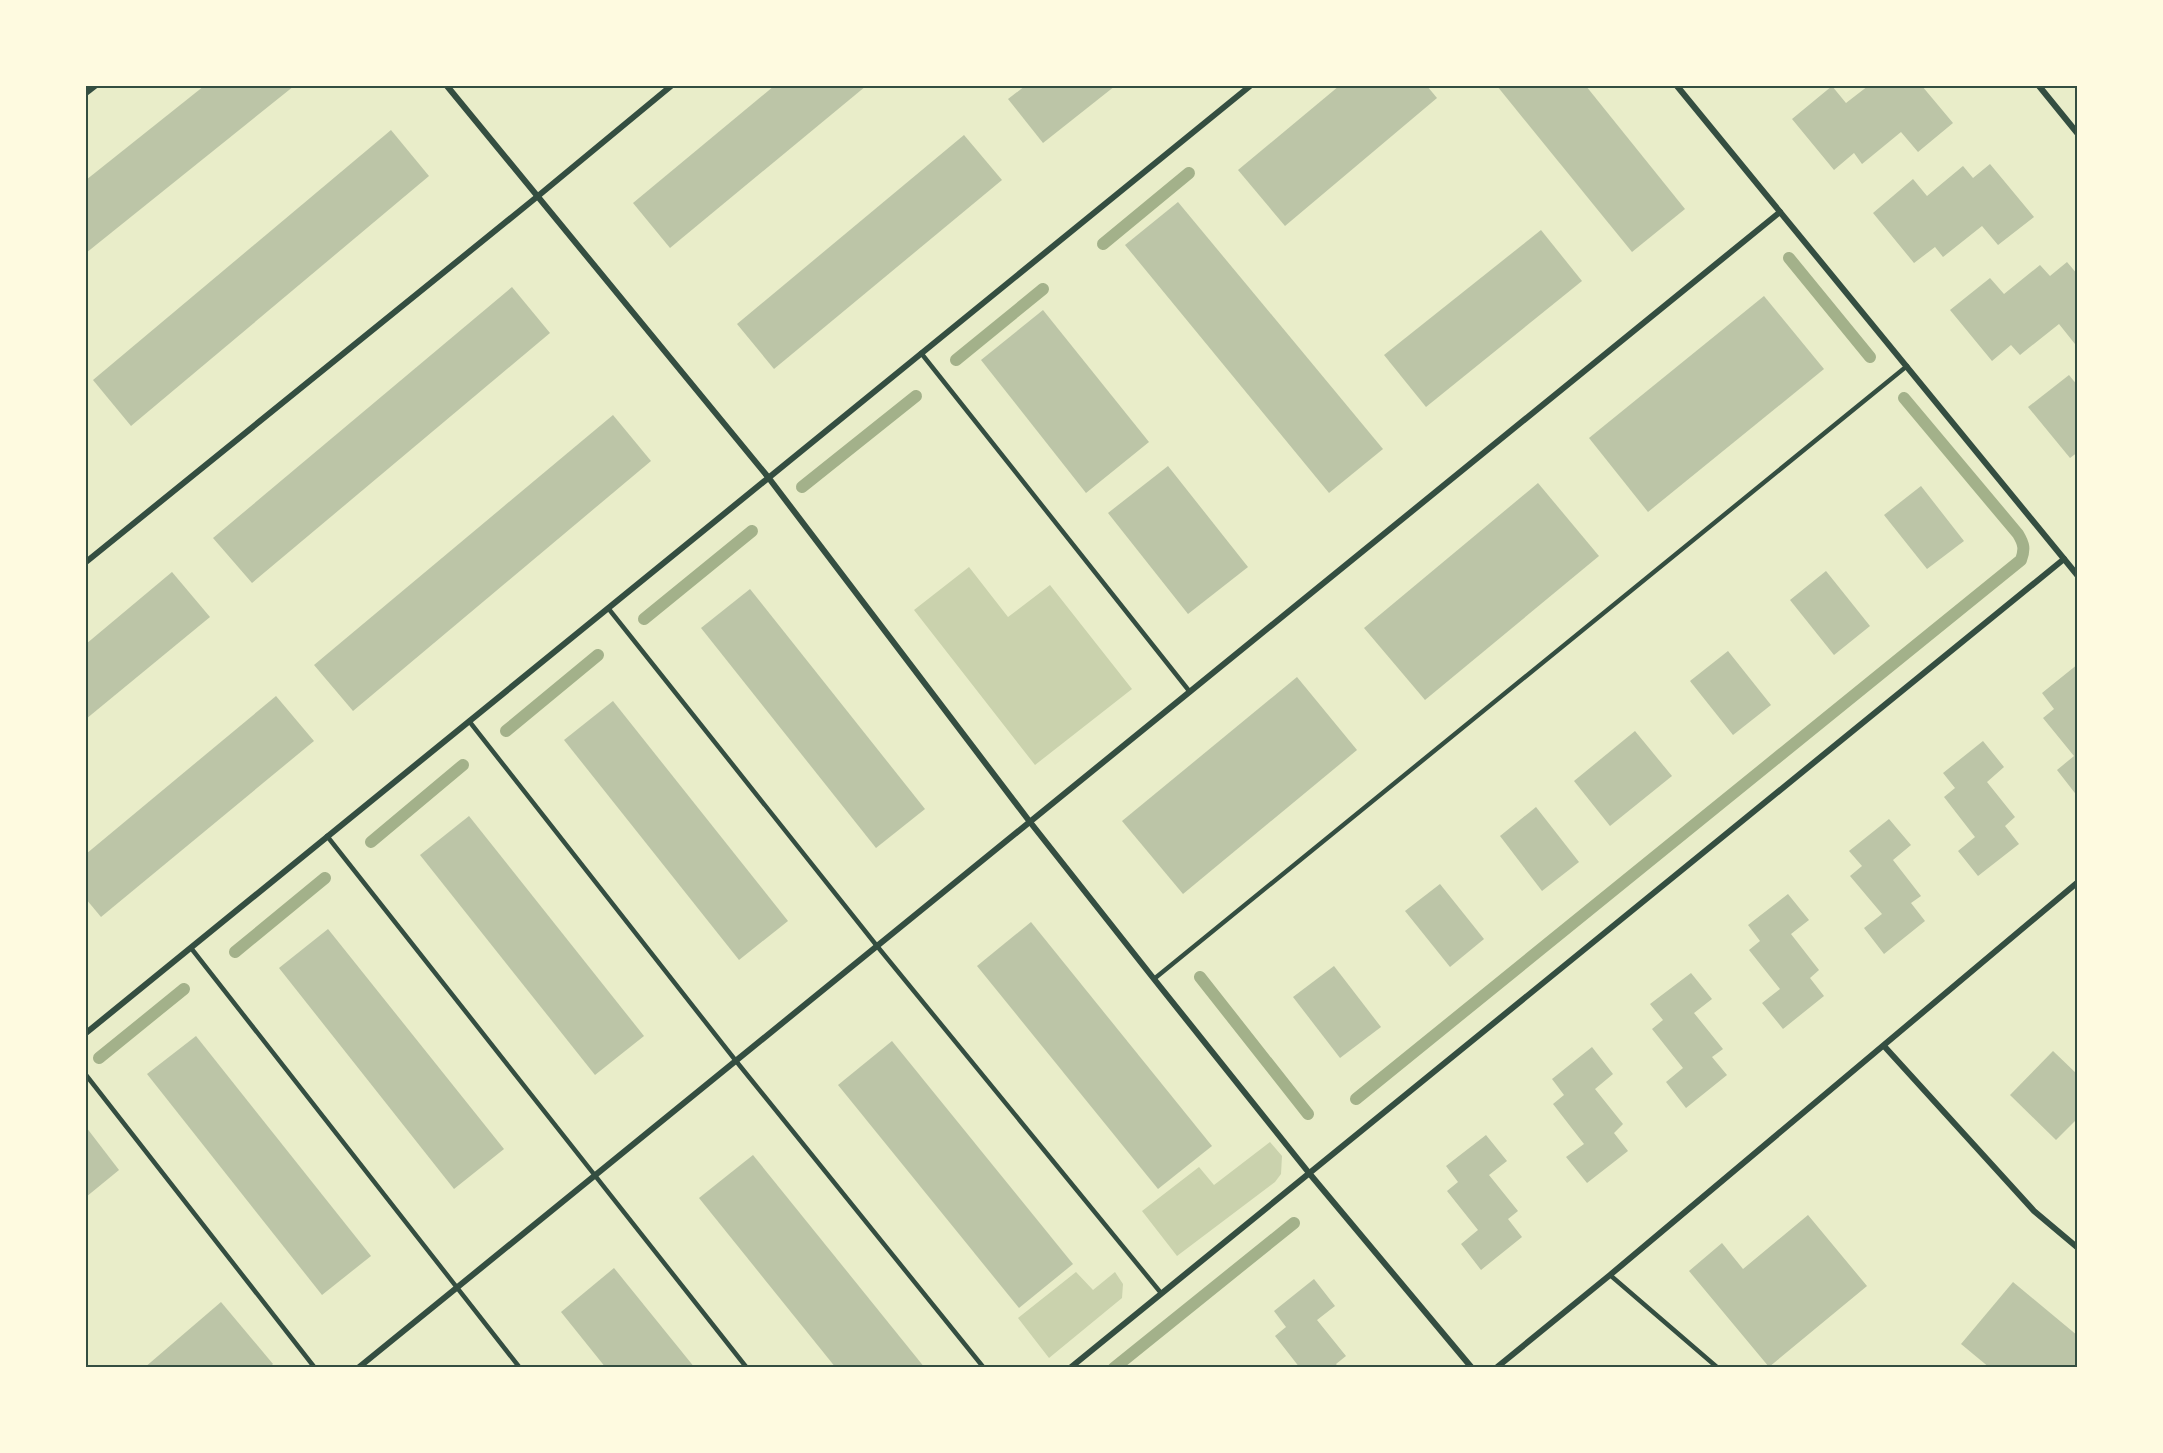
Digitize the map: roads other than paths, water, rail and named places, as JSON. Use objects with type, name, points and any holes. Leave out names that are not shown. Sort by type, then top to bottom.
[{"type":"street","points":[[86,93],[95,86]]},
{"type":"street","points":[[447,86],[768,477],[1030,822],[1154,979],[1309,1173],[1472,1368]]},
{"type":"street","points":[[86,562],[671,86]]},
{"type":"street","points":[[86,1033],[1250,86]]},
{"type":"street","points":[[1677,86],[2078,576]]},
{"type":"street","points":[[2039,86],[2078,134]]},
{"type":"street","points":[[358,1368],[1780,212]]},
{"type":"street","points":[[1070,1368],[2064,559]]},
{"type":"street","points":[[1496,1368],[1611,1275],[2078,882]]},
{"type":"street","points":[[1884,1046],[2034,1212],[2078,1248]]},
{"type":"lane","points":[[921,353],[1190,692]]},
{"type":"lane","points":[[1154,979],[1907,366]]},
{"type":"lane","points":[[608,608],[877,946],[1161,1293]]},
{"type":"lane","points":[[469,721],[736,1061],[984,1368]]},
{"type":"lane","points":[[327,836],[747,1368]]},
{"type":"lane","points":[[190,948],[520,1368]]},
{"type":"lane","points":[[86,1075],[315,1368]]},
{"type":"lane","points":[[1611,1275],[1718,1368]]},
{"type":"waterway","points":[[1103,244],[1189,173]]},
{"type":"waterway","points":[[1789,258],[1870,357]]},
{"type":"waterway","points":[[956,360],[1043,289]]},
{"type":"waterway","points":[[802,487],[916,396]]},
{"type":"waterway","points":[[1356,1099],[2021,560],[2023,547],[2018,534],[1904,398]]},
{"type":"waterway","points":[[644,619],[752,531]]},
{"type":"waterway","points":[[506,731],[598,655]]},
{"type":"waterway","points":[[371,842],[463,765]]},
{"type":"waterway","points":[[235,952],[325,878]]},
{"type":"waterway","points":[[1200,977],[1308,1114]]},
{"type":"waterway","points":[[99,1058],[184,989]]},
{"type":"waterway","points":[[1114,1368],[1294,1223]]}]
